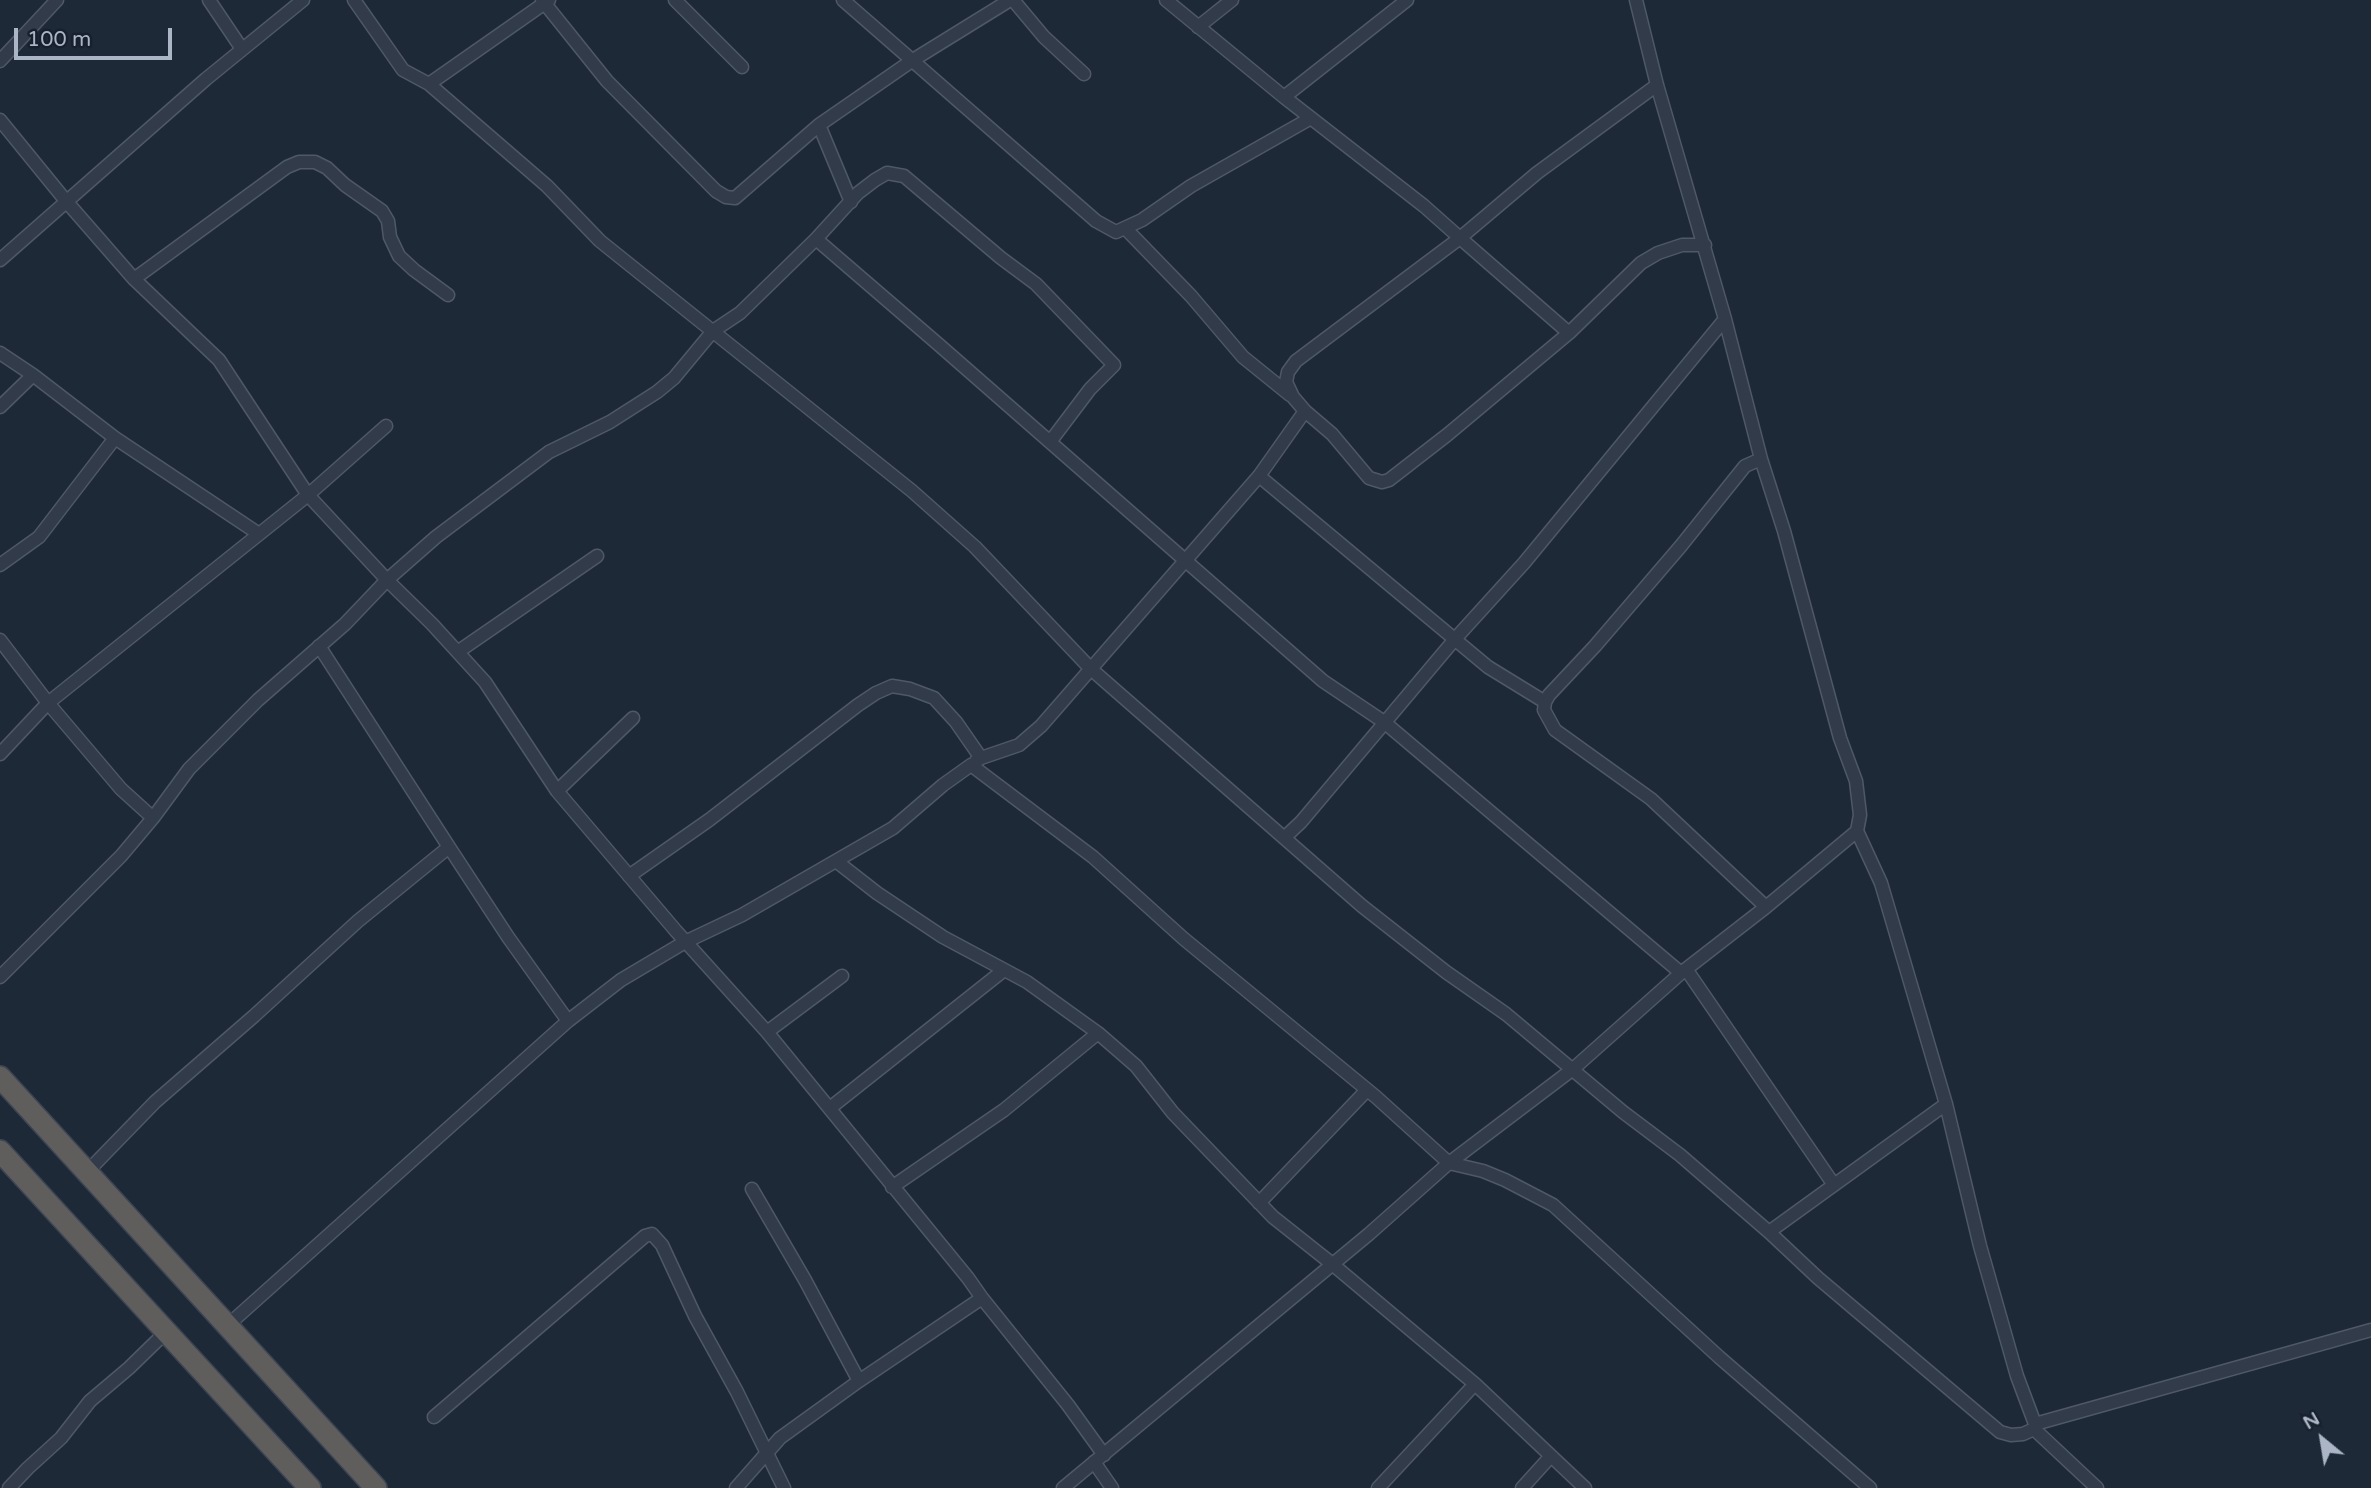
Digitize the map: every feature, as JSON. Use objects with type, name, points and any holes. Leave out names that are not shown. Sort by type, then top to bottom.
[{"type":"highway","points":[[0,1077],[376,1488]]},
{"type":"highway","points":[[0,1151],[310,1488]]},
{"type":"street","points":[[0,61],[57,0]]},
{"type":"street","points":[[209,0],[243,49]]},
{"type":"street","points":[[0,260],[303,0]]},
{"type":"street","points":[[354,0],[403,70],[429,83],[547,186],[600,241],[912,491],[975,547],[1091,669],[1362,906],[1446,972],[1506,1014],[1573,1069],[1769,1231],[1818,1278],[2000,1432],[2023,1434],[2034,1426],[2371,1330]]},
{"type":"street","points":[[675,0],[743,66]]},
{"type":"street","points":[[843,0],[1096,221],[1116,232],[1126,229],[1191,186],[1311,118]]},
{"type":"street","points":[[429,83],[545,1],[607,81],[716,191],[726,197],[735,198],[819,125],[913,60],[1011,0],[1044,37],[1084,74]]},
{"type":"street","points":[[1166,0],[1424,206],[1569,333]]},
{"type":"street","points":[[1198,27],[1232,0]]},
{"type":"street","points":[[1284,96],[1408,0]]},
{"type":"street","points":[[1636,0],[1761,459],[1840,738],[1856,781],[1860,815],[1857,831],[1881,883],[1946,1104],[1980,1246],[2017,1376],[2034,1426],[2097,1488]]},
{"type":"street","points":[[1293,397],[1286,382],[1287,372],[1296,361],[1460,237],[1537,173],[1657,85]]},
{"type":"street","points":[[0,120],[134,279],[219,360],[308,495],[387,580],[459,651],[485,682],[557,791],[685,942],[767,1032],[1047,1378],[1099,1459],[1112,1488]]},
{"type":"street","points":[[819,125],[851,202]]},
{"type":"street","points":[[134,279],[287,167],[299,162],[316,162],[382,211],[399,256],[448,295]]},
{"type":"street","points":[[0,977],[96,882],[153,818],[189,769],[258,700],[345,624],[387,580],[436,537],[550,452],[610,422],[657,392],[674,378],[713,331],[740,313],[816,239],[858,193],[887,173],[904,176],[1036,284],[1114,365],[1090,389],[1049,442]]},
{"type":"street","points":[[1126,229],[1191,296],[1243,357],[1293,397],[1332,434],[1369,478],[1382,482],[1389,480],[1447,435],[1569,333],[1641,263],[1658,253],[1682,245],[1704,245]]},
{"type":"street","points":[[816,239],[1322,681],[1384,722],[1683,971],[1834,1185]]},
{"type":"street","points":[[1284,838],[1301,822],[1455,639],[1524,563],[1725,319]]},
{"type":"street","points":[[0,353],[115,438],[259,534]]},
{"type":"street","points":[[0,407],[33,375]]},
{"type":"street","points":[[227,1326],[568,1021],[621,980],[685,942],[742,915],[893,828],[976,761],[1019,745],[1041,726],[1186,562],[1259,476],[1305,411]]},
{"type":"street","points":[[0,754],[48,703],[308,495],[386,426]]},
{"type":"street","points":[[0,565],[39,537],[115,438]]},
{"type":"street","points":[[1761,459],[1745,466],[1680,547],[1545,702],[1544,710],[1555,730],[1651,799],[1766,907]]},
{"type":"street","points":[[1259,476],[1488,667],[1545,702]]},
{"type":"street","points":[[459,651],[597,556]]},
{"type":"street","points":[[0,640],[48,703],[121,789],[153,818]]},
{"type":"street","points":[[319,646],[508,937],[568,1021]]},
{"type":"street","points":[[629,876],[876,693],[892,686],[934,698],[956,722],[976,761],[1093,857],[1184,939],[1367,1090],[1449,1163],[1483,1171],[1553,1205],[1719,1357],[1870,1488]]},
{"type":"street","points":[[557,791],[633,718]]},
{"type":"street","points":[[1063,1488],[1369,1234],[1449,1163],[1573,1069],[1683,971],[1766,907],[1857,831]]},
{"type":"street","points":[[87,1172],[155,1102],[358,921],[449,847]]},
{"type":"street","points":[[836,861],[877,894],[943,937],[1027,982],[1098,1033],[1136,1066],[1173,1113],[1273,1217],[1475,1384],[1585,1488]]},
{"type":"street","points":[[830,1108],[1004,970]]},
{"type":"street","points":[[767,1032],[842,976]]},
{"type":"street","points":[[891,1186],[1033,1088],[1098,1033]]},
{"type":"street","points":[[1259,1203],[1367,1090]]},
{"type":"street","points":[[1769,1231],[1946,1104]]},
{"type":"street","points":[[752,1189],[859,1381]]},
{"type":"street","points":[[435,1416],[645,1236],[652,1234],[663,1245],[695,1317],[737,1392],[784,1488]]},
{"type":"street","points":[[736,1488],[780,1438],[982,1298]]},
{"type":"street","points":[[9,1488],[61,1438],[90,1401],[166,1332]]},
{"type":"street","points":[[1378,1488],[1475,1384]]},
{"type":"street","points":[[1522,1488],[1551,1456]]}]
